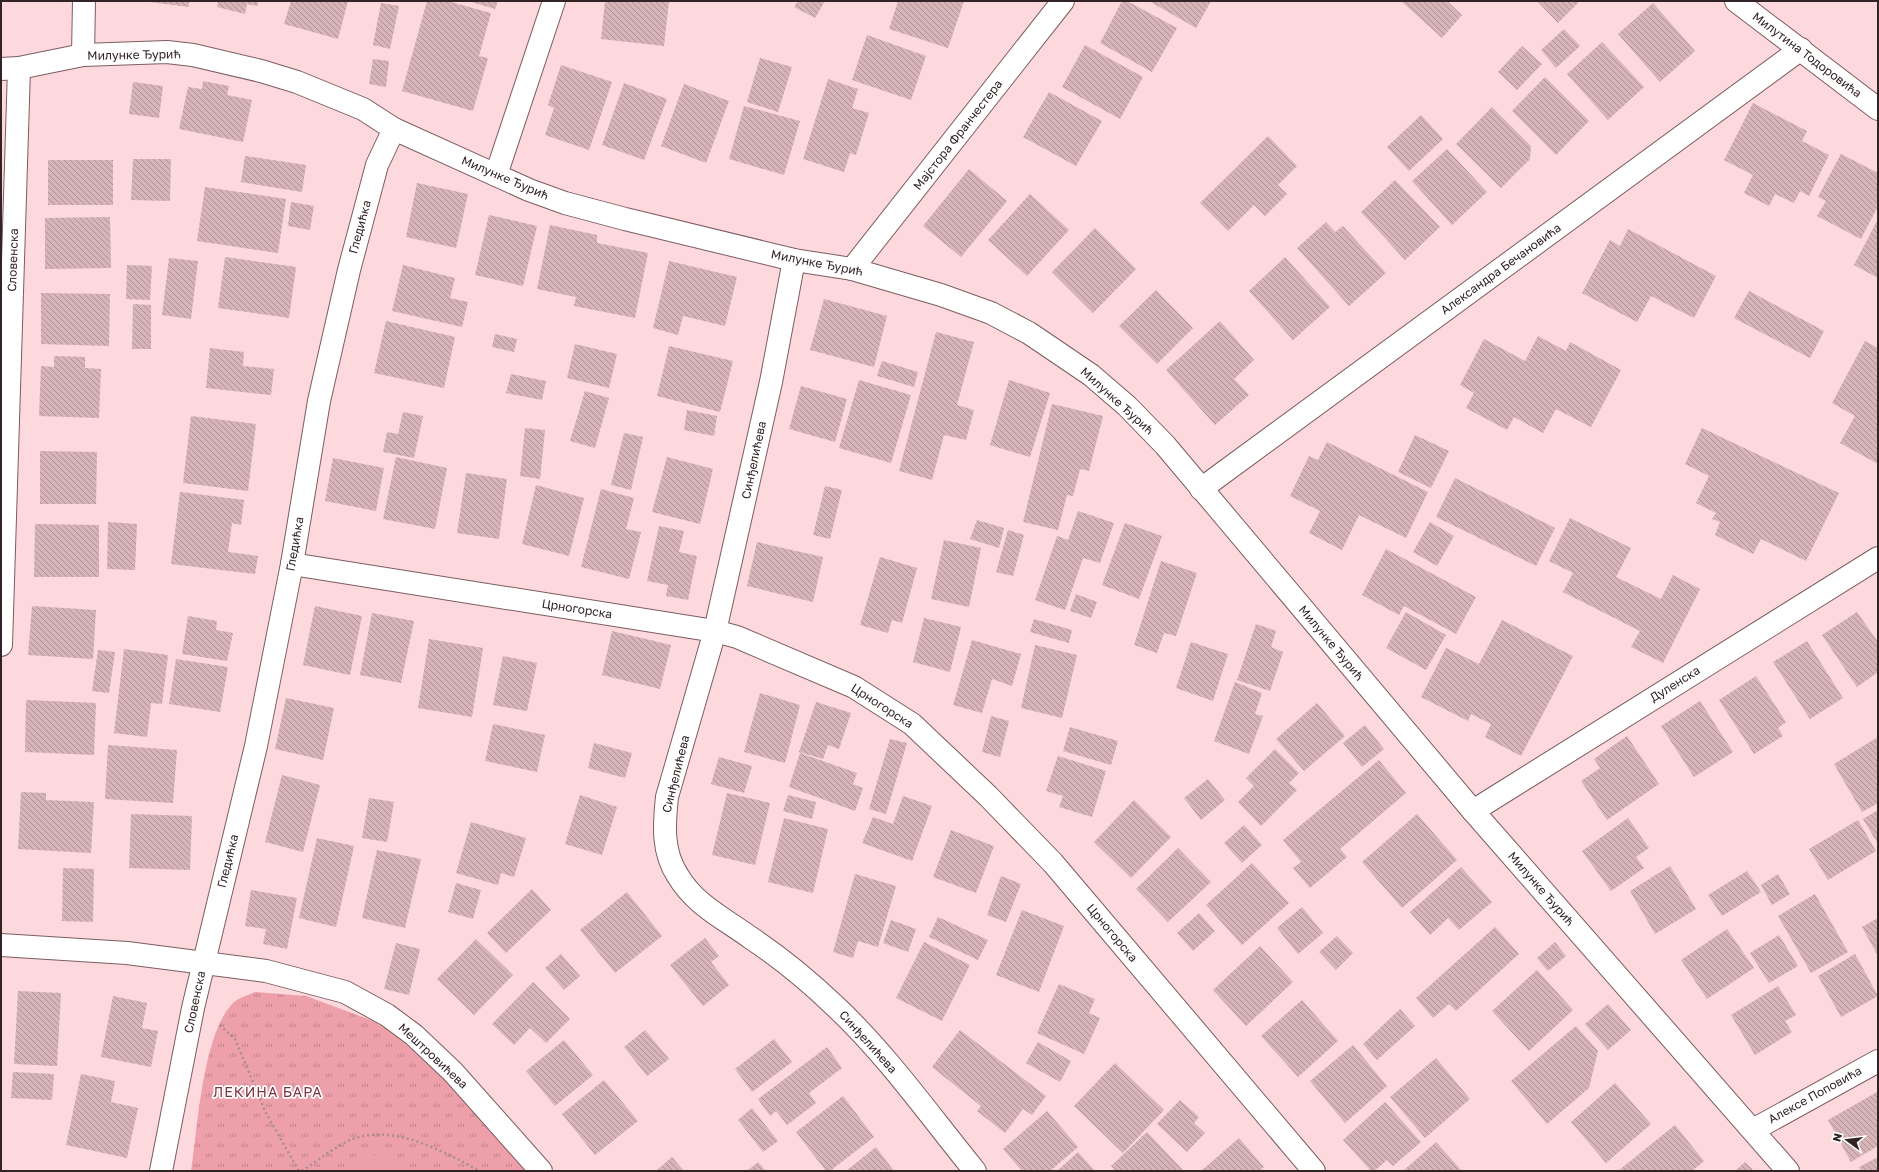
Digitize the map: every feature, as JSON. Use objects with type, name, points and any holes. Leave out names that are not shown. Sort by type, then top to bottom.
[{"type":"street","points":[[83,55],[84,1]]},
{"type":"street","points":[[496,175],[554,1]]},
{"type":"street","name":"Мајстора Франчестера","points":[[852,269],[1063,1]]},
{"type":"street","name":"Милутина Тодоровића","points":[[1736,1],[1878,109]]},
{"type":"street","name":"Александра Бечановића","points":[[1201,489],[1800,49]]},
{"type":"street","name":"Милунке Ђурић","points":[[10,68],[83,55],[167,52],[193,55],[261,71],[297,82],[363,109],[394,129],[496,175],[565,203],[794,260],[852,269],[941,294],[991,313],[1029,332],[1091,375],[1127,406],[1165,445],[1472,811],[1788,1171]]},
{"type":"street","name":"Словенска","points":[[1,645],[10,68]]},
{"type":"street","name":"Гледићка","points":[[203,962],[256,746],[292,564],[319,401],[349,270],[377,165],[394,129]]},
{"type":"street","name":"Синђелићева","points":[[794,260],[771,382],[716,631],[667,797],[665,840],[668,859],[689,893],[703,906],[752,938],[797,972],[836,1007],[868,1039],[975,1171]]},
{"type":"street","name":"Дуленска","points":[[1472,811],[1878,558]]},
{"type":"street","name":"Црногорска","points":[[292,564],[716,631],[737,637],[854,687],[912,724],[988,796],[1053,863],[1314,1171]]},
{"type":"street","name":"Словенска","points":[[1,945],[128,954],[203,962],[161,1171]]},
{"type":"street","name":"Мештровићева","points":[[203,962],[266,971],[346,992],[387,1015],[414,1035],[453,1072],[541,1171]]},
{"type":"street","name":"Алексе Поповића","points":[[1753,1130],[1878,1061]]},
{"type":"path","points":[[193,1008],[219,1024],[236,1039],[266,1113],[301,1171],[349,1141],[371,1135],[396,1136],[431,1145],[480,1171]]},
{"type":"green space","points":[[255,992],[306,996],[376,1022],[447,1075],[530,1171],[191,1171],[203,1082],[214,1037],[223,1018],[233,1003]]},
{"type":"green space","points":[[383,1149],[400,1171],[354,1171]]},
{"type":"building","points":[[142,1],[189,1],[189,7]]},
{"type":"building","points":[[218,1],[259,1],[257,6],[247,4],[245,14],[217,7]]},
{"type":"building","points":[[291,1],[348,1],[338,39],[284,24]]},
{"type":"building","points":[[427,1],[447,1],[491,13],[479,56],[488,58],[473,111],[402,91]]},
{"type":"building","points":[[468,1],[498,1],[495,9]]},
{"type":"building","points":[[605,1],[669,1],[664,46],[601,39]]},
{"type":"building","points":[[798,1],[825,1],[815,18],[794,7]]},
{"type":"building","points":[[898,1],[964,1],[948,48],[889,29]]},
{"type":"building","points":[[1122,1],[1127,1],[1177,28],[1152,72],[1100,43]]},
{"type":"building","points":[[1149,1],[1211,1],[1196,28]]},
{"type":"building","points":[[1401,1],[1447,1],[1462,15],[1442,38]]},
{"type":"building","points":[[1537,1],[1580,1],[1558,23]]},
{"type":"building","points":[[381,3],[399,6],[390,49],[373,45]]},
{"type":"building","points":[[1653,3],[1695,51],[1660,82],[1618,34]]},
{"type":"building","points":[[1564,29],[1580,46],[1556,68],[1541,50]]},
{"type":"building","points":[[867,35],[926,56],[911,100],[852,80]]},
{"type":"building","points":[[1602,42],[1644,87],[1608,120],[1567,74]]},
{"type":"building","points":[[1085,45],[1143,77],[1120,119],[1062,87]]},
{"type":"building","points":[[1522,46],[1542,64],[1517,90],[1498,72]]},
{"type":"building","points":[[760,58],[792,67],[778,112],[747,102]]},
{"type":"building","points":[[373,59],[389,61],[386,87],[369,84]]},
{"type":"building","points":[[561,65],[612,82],[589,150],[545,135],[554,108],[548,105]]},
{"type":"building","points":[[1545,77],[1589,121],[1556,155],[1512,111]]},
{"type":"building","points":[[828,79],[858,89],[852,108],[869,113],[856,155],[850,153],[844,172],[803,159]]},
{"type":"building","points":[[203,81],[229,86],[227,95],[252,100],[243,142],[179,129],[188,87],[202,89]]},
{"type":"building","points":[[133,82],[163,86],[159,118],[129,114]]},
{"type":"building","points":[[624,83],[667,99],[644,160],[602,145]]},
{"type":"building","points":[[684,84],[729,101],[706,163],[661,146]]},
{"type":"building","points":[[1049,92],[1102,121],[1076,166],[1023,137]]},
{"type":"building","points":[[1753,103],[1807,131],[1802,141],[1829,155],[1809,196],[1800,191],[1794,203],[1775,194],[1769,206],[1744,193],[1753,175],[1724,160]]},
{"type":"building","points":[[744,106],[800,121],[784,175],[729,159]]},
{"type":"building","points":[[1492,107],[1531,146],[1530,159],[1501,188],[1456,144]]},
{"type":"building","points":[[1421,115],[1443,139],[1409,171],[1387,147]]},
{"type":"building","points":[[1268,136],[1297,166],[1278,185],[1287,194],[1265,216],[1254,205],[1228,231],[1200,203]]},
{"type":"building","points":[[1447,149],[1487,192],[1452,225],[1412,181]]},
{"type":"building","points":[[1841,154],[1878,173],[1878,206],[1861,239],[1817,216],[1826,201],[1818,197]]},
{"type":"building","points":[[245,156],[306,165],[302,192],[241,182]]},
{"type":"building","points":[[133,159],[171,159],[170,201],[131,200]]},
{"type":"building","points":[[48,160],[113,160],[113,205],[48,205]]},
{"type":"building","points":[[969,169],[1007,201],[961,257],[923,226]]},
{"type":"building","points":[[1395,180],[1440,227],[1405,260],[1361,212]]},
{"type":"building","points":[[417,183],[468,194],[456,248],[406,237]]},
{"type":"building","points":[[205,187],[286,199],[278,253],[197,241]]},
{"type":"building","points":[[1030,194],[1069,230],[1027,276],[988,240]]},
{"type":"building","points":[[291,202],[314,206],[310,230],[288,226]]},
{"type":"building","points":[[489,215],[537,226],[523,286],[475,275]]},
{"type":"building","points":[[110,217],[111,268],[45,269],[45,218]]},
{"type":"building","points":[[1878,219],[1878,278],[1854,265]]},
{"type":"building","points":[[1326,222],[1335,232],[1343,226],[1386,273],[1349,306],[1297,248]]},
{"type":"building","points":[[550,225],[597,235],[597,243],[648,253],[635,318],[574,306],[576,297],[537,289]]},
{"type":"building","points":[[1095,228],[1136,269],[1093,313],[1052,272]]},
{"type":"building","points":[[1628,229],[1716,276],[1694,318],[1651,296],[1637,322],[1582,293],[1610,240],[1620,246]]},
{"type":"building","points":[[225,257],[296,267],[289,318],[218,308]]},
{"type":"building","points":[[1285,257],[1330,307],[1293,340],[1249,291]]},
{"type":"building","points":[[169,258],[198,261],[191,319],[162,315]]},
{"type":"building","points":[[669,261],[737,277],[725,326],[683,316],[678,335],[653,328]]},
{"type":"building","points":[[127,265],[152,266],[150,300],[126,299]]},
{"type":"building","points":[[403,265],[455,278],[450,298],[468,302],[462,327],[392,311]]},
{"type":"building","points":[[1156,290],[1193,328],[1157,364],[1119,326]]},
{"type":"building","points":[[1749,291],[1824,331],[1810,358],[1734,318]]},
{"type":"building","points":[[41,293],[110,294],[109,346],[41,344]]},
{"type":"building","points":[[824,299],[887,316],[874,367],[810,350]]},
{"type":"building","points":[[133,304],[151,305],[151,349],[132,349]]},
{"type":"building","points":[[386,321],[455,337],[444,388],[374,373]]},
{"type":"building","points":[[1220,321],[1254,360],[1234,379],[1249,395],[1215,425],[1166,370]]},
{"type":"building","points":[[936,332],[974,342],[957,405],[974,410],[966,440],[944,435],[932,480],[899,471]]},
{"type":"building","points":[[495,334],[517,339],[514,352],[492,347]]},
{"type":"building","points":[[1538,336],[1566,351],[1570,342],[1621,370],[1591,427],[1556,409],[1543,433],[1514,417],[1507,430],[1466,408],[1474,393],[1460,385],[1484,339],[1525,361]]},
{"type":"building","points":[[1865,341],[1878,348],[1878,464],[1840,443],[1855,416],[1832,403]]},
{"type":"building","points":[[575,344],[617,354],[609,388],[567,378]]},
{"type":"building","points":[[669,346],[733,361],[720,412],[657,396]]},
{"type":"building","points":[[210,348],[244,352],[243,366],[274,369],[271,395],[206,388]]},
{"type":"building","points":[[54,356],[85,357],[85,368],[101,369],[99,418],[39,416],[41,366],[54,367]]},
{"type":"building","points":[[882,361],[918,372],[914,387],[877,376]]},
{"type":"building","points":[[511,374],[546,381],[542,400],[506,393]]},
{"type":"building","points":[[859,380],[911,395],[891,463],[839,448]]},
{"type":"building","points":[[1009,380],[1050,393],[1030,457],[990,445]]},
{"type":"building","points":[[801,386],[847,399],[835,442],[789,429]]},
{"type":"building","points":[[585,391],[609,398],[595,448],[570,441]]},
{"type":"building","points":[[1052,404],[1103,416],[1089,471],[1080,469],[1073,496],[1067,495],[1058,530],[1023,522]]},
{"type":"building","points":[[687,410],[717,416],[714,436],[684,430]]},
{"type":"building","points":[[403,412],[423,416],[414,458],[383,452],[387,432],[398,434]]},
{"type":"building","points":[[191,416],[256,424],[248,491],[183,483]]},
{"type":"building","points":[[525,428],[545,430],[540,479],[520,476]]},
{"type":"building","points":[[1702,428],[1839,493],[1806,561],[1761,539],[1753,554],[1715,535],[1720,522],[1712,519],[1716,513],[1696,503],[1709,476],[1685,464]]},
{"type":"building","points":[[624,433],[643,437],[631,490],[611,485]]},
{"type":"building","points":[[1415,435],[1449,451],[1431,488],[1398,472]]},
{"type":"building","points":[[1327,442],[1428,492],[1406,538],[1359,515],[1342,550],[1309,533],[1320,511],[1290,496],[1309,456],[1318,460]]},
{"type":"building","points":[[40,451],[97,452],[96,504],[40,504]]},
{"type":"building","points":[[396,457],[447,468],[435,529],[383,519]]},
{"type":"building","points":[[667,457],[713,469],[700,524],[652,512]]},
{"type":"building","points":[[333,458],[384,468],[376,511],[325,501]]},
{"type":"building","points":[[466,473],[507,479],[499,539],[457,533]]},
{"type":"building","points":[[1455,478],[1555,528],[1536,566],[1436,517]]},
{"type":"building","points":[[536,485],[584,498],[569,556],[522,544]]},
{"type":"building","points":[[825,486],[842,490],[830,539],[813,535]]},
{"type":"building","points":[[601,489],[634,498],[626,529],[641,532],[629,579],[581,567]]},
{"type":"building","points":[[180,492],[244,500],[241,525],[232,523],[228,552],[258,556],[255,574],[171,564]]},
{"type":"building","points":[[1078,511],[1114,523],[1100,563],[1083,558],[1065,610],[1035,600],[1057,536],[1068,540]]},
{"type":"building","points":[[1570,518],[1631,548],[1616,577],[1661,599],[1673,575],[1700,589],[1663,663],[1631,647],[1640,631],[1563,592],[1573,573],[1549,561]]},
{"type":"building","points":[[977,520],[1004,528],[999,548],[970,539]]},
{"type":"building","points":[[108,522],[137,524],[135,570],[107,569]]},
{"type":"building","points":[[1430,522],[1454,536],[1437,566],[1413,552]]},
{"type":"building","points":[[1125,523],[1162,536],[1139,599],[1102,585]]},
{"type":"building","points":[[35,524],[99,525],[99,577],[34,577]]},
{"type":"building","points":[[659,526],[684,531],[679,552],[697,556],[688,600],[666,596],[668,585],[647,581]]},
{"type":"building","points":[[1008,530],[1024,535],[1013,576],[996,572]]},
{"type":"building","points":[[944,540],[981,548],[969,607],[931,599]]},
{"type":"building","points":[[757,542],[823,557],[813,602],[747,586]]},
{"type":"building","points":[[1386,549],[1476,597],[1456,634],[1404,606],[1399,615],[1362,595]]},
{"type":"building","points":[[880,557],[917,568],[902,623],[892,620],[888,633],[860,625]]},
{"type":"building","points":[[1161,561],[1197,573],[1176,636],[1164,633],[1157,653],[1134,645]]},
{"type":"building","points":[[1076,594],[1097,602],[1091,618],[1070,611]]},
{"type":"building","points":[[32,606],[96,610],[93,659],[28,655]]},
{"type":"building","points":[[315,606],[362,616],[350,675],[303,665]]},
{"type":"building","points":[[1406,612],[1446,635],[1426,670],[1386,648]]},
{"type":"building","points":[[1857,612],[1878,642],[1878,672],[1857,687],[1822,635]]},
{"type":"building","points":[[372,613],[414,621],[401,683],[360,675]]},
{"type":"building","points":[[188,616],[217,621],[216,630],[233,633],[227,661],[182,654]]},
{"type":"building","points":[[924,618],[961,627],[950,672],[913,662]]},
{"type":"building","points":[[1034,619],[1072,630],[1069,643],[1030,632]]},
{"type":"building","points":[[1502,620],[1573,656],[1521,756],[1485,737],[1491,724],[1471,714],[1468,721],[1421,697],[1446,648],[1479,664]]},
{"type":"building","points":[[1256,624],[1276,631],[1271,647],[1283,652],[1270,691],[1237,680]]},
{"type":"building","points":[[612,631],[671,645],[660,689],[602,675]]},
{"type":"building","points":[[429,639],[483,648],[472,717],[418,708]]},
{"type":"building","points":[[972,640],[1021,654],[1012,686],[992,679],[982,713],[953,705]]},
{"type":"building","points":[[1807,641],[1843,698],[1810,719],[1773,662]]},
{"type":"building","points":[[1191,642],[1228,654],[1213,701],[1176,688]]},
{"type":"building","points":[[1035,645],[1077,655],[1062,718],[1021,708]]},
{"type":"building","points":[[124,649],[168,655],[162,704],[151,703],[147,737],[114,733]]},
{"type":"building","points":[[98,650],[115,652],[109,693],[92,691]]},
{"type":"building","points":[[503,656],[537,663],[527,711],[493,705]]},
{"type":"building","points":[[176,659],[228,667],[220,712],[169,704]]},
{"type":"building","points":[[1756,676],[1786,722],[1778,728],[1783,736],[1754,754],[1719,700]]},
{"type":"building","points":[[1235,682],[1262,693],[1255,714],[1263,716],[1249,754],[1214,741]]},
{"type":"building","points":[[760,693],[800,705],[785,763],[744,752]]},
{"type":"building","points":[[286,698],[334,708],[323,760],[275,749]]},
{"type":"building","points":[[26,700],[96,703],[94,755],[25,752]]},
{"type":"building","points":[[1700,701],[1733,752],[1694,777],[1661,726]]},
{"type":"building","points":[[816,702],[851,713],[839,749],[828,745],[823,759],[799,752]]},
{"type":"building","points":[[1317,703],[1345,736],[1304,771],[1276,739]]},
{"type":"building","points":[[991,716],[1009,721],[1000,757],[982,752]]},
{"type":"building","points":[[493,724],[545,735],[537,772],[485,761]]},
{"type":"building","points":[[1365,725],[1384,749],[1362,767],[1343,743]]},
{"type":"building","points":[[1070,727],[1118,741],[1111,765],[1063,751]]},
{"type":"building","points":[[1627,736],[1659,784],[1607,820],[1581,781],[1600,768],[1594,759]]},
{"type":"building","points":[[1878,737],[1878,803],[1862,812],[1834,764]]},
{"type":"building","points":[[890,739],[907,743],[886,814],[869,809]]},
{"type":"building","points":[[594,743],[632,753],[625,778],[588,768]]},
{"type":"building","points":[[108,745],[177,750],[173,803],[105,799]]},
{"type":"building","points":[[1275,749],[1299,773],[1289,783],[1297,790],[1261,826],[1238,802],[1254,786],[1246,778]]},
{"type":"building","points":[[800,753],[857,773],[853,784],[863,788],[855,811],[789,787]]},
{"type":"building","points":[[1058,756],[1106,771],[1092,817],[1059,807],[1063,796],[1046,791]]},
{"type":"building","points":[[719,757],[752,766],[744,793],[711,784]]},
{"type":"building","points":[[1379,760],[1406,793],[1340,849],[1347,857],[1310,888],[1293,868],[1301,862],[1283,840]]},
{"type":"building","points":[[282,775],[320,785],[303,852],[265,842]]},
{"type":"building","points":[[1208,779],[1225,800],[1201,820],[1184,798]]},
{"type":"building","points":[[21,792],[46,793],[46,800],[94,802],[91,853],[18,849]]},
{"type":"building","points":[[727,793],[770,803],[755,865],[712,855]]},
{"type":"building","points":[[580,795],[617,807],[602,855],[565,844]]},
{"type":"building","points":[[788,795],[816,802],[812,819],[783,811]]},
{"type":"building","points":[[903,796],[932,806],[912,861],[862,843],[873,817],[893,824]]},
{"type":"building","points":[[369,798],[394,802],[387,842],[362,838]]},
{"type":"building","points":[[1134,800],[1171,837],[1131,878],[1094,842]]},
{"type":"building","points":[[1878,810],[1878,844],[1863,819]]},
{"type":"building","points":[[131,814],[192,816],[190,870],[129,868]]},
{"type":"building","points":[[1417,814],[1457,860],[1402,908],[1362,862]]},
{"type":"building","points":[[784,818],[828,829],[813,893],[768,882]]},
{"type":"building","points":[[1628,818],[1649,848],[1636,857],[1644,868],[1611,891],[1582,851]]},
{"type":"building","points":[[1858,820],[1876,851],[1828,880],[1809,849]]},
{"type":"building","points":[[471,822],[526,838],[514,877],[501,873],[498,885],[456,873]]},
{"type":"building","points":[[1244,825],[1262,845],[1242,863],[1224,843]]},
{"type":"building","points":[[951,830],[994,846],[976,893],[933,877]]},
{"type":"building","points":[[317,838],[354,846],[336,927],[299,918]]},
{"type":"building","points":[[1178,848],[1211,882],[1168,922],[1136,889]]},
{"type":"building","points":[[377,850],[421,859],[405,928],[362,918]]},
{"type":"building","points":[[1252,863],[1289,903],[1242,945],[1206,905]]},
{"type":"building","points":[[1670,866],[1696,909],[1655,934],[1630,891]]},
{"type":"building","points":[[1461,867],[1492,902],[1459,930],[1448,918],[1430,935],[1410,912]]},
{"type":"building","points":[[63,868],[94,869],[93,922],[62,921]]},
{"type":"building","points":[[1747,871],[1761,892],[1722,916],[1708,895]]},
{"type":"building","points":[[855,874],[896,886],[878,947],[858,941],[853,958],[833,952]]},
{"type":"building","points":[[1778,874],[1790,894],[1772,905],[1761,885]]},
{"type":"building","points":[[1001,876],[1021,884],[1006,922],[987,915]]},
{"type":"building","points":[[456,883],[481,890],[473,919],[448,912]]},
{"type":"building","points":[[532,889],[551,910],[506,953],[487,933]]},
{"type":"building","points":[[251,890],[297,898],[287,949],[263,944],[266,929],[245,926]]},
{"type":"building","points":[[627,892],[662,936],[615,973],[580,930]]},
{"type":"building","points":[[1815,894],[1848,952],[1811,973],[1778,916]]},
{"type":"building","points":[[1302,907],[1323,933],[1298,954],[1277,928]]},
{"type":"building","points":[[1022,910],[1064,926],[1039,992],[996,975]]},
{"type":"building","points":[[1199,913],[1215,931],[1193,951],[1177,933]]},
{"type":"building","points":[[938,917],[988,940],[978,960],[929,937]]},
{"type":"building","points":[[1878,918],[1878,956],[1862,927]]},
{"type":"building","points":[[891,920],[916,929],[908,952],[883,943]]},
{"type":"building","points":[[1495,927],[1519,954],[1456,1011],[1449,1004],[1433,1018],[1416,998]]},
{"type":"building","points":[[1727,929],[1754,968],[1707,999],[1681,960]]},
{"type":"building","points":[[1779,935],[1798,966],[1769,983],[1750,953]]},
{"type":"building","points":[[1337,936],[1353,953],[1336,970],[1319,952]]},
{"type":"building","points":[[705,938],[719,956],[711,962],[729,985],[703,1006],[670,965]]},
{"type":"building","points":[[476,939],[513,975],[474,1015],[437,979]]},
{"type":"building","points":[[924,942],[970,965],[942,1021],[896,998]]},
{"type":"building","points":[[1555,942],[1566,956],[1548,971],[1537,958]]},
{"type":"building","points":[[396,943],[420,949],[409,995],[384,989]]},
{"type":"building","points":[[1260,946],[1293,982],[1246,1026],[1213,990]]},
{"type":"building","points":[[561,954],[580,976],[564,990],[545,968]]},
{"type":"building","points":[[1855,954],[1878,996],[1841,1017],[1818,976]]},
{"type":"building","points":[[1537,970],[1573,1010],[1529,1051],[1492,1011]]},
{"type":"building","points":[[533,982],[570,1019],[546,1043],[530,1028],[514,1045],[492,1024]]},
{"type":"building","points":[[1059,984],[1095,999],[1089,1013],[1100,1018],[1084,1054],[1037,1033]]},
{"type":"building","points":[[1778,986],[1796,1015],[1785,1021],[1792,1032],[1755,1055],[1731,1015]]},
{"type":"building","points":[[18,991],[61,993],[57,1066],[14,1064]]},
{"type":"building","points":[[113,996],[147,1003],[142,1028],[158,1031],[151,1067],[101,1057]]},
{"type":"building","points":[[1302,1000],[1338,1041],[1298,1077],[1261,1036]]},
{"type":"building","points":[[1608,1004],[1631,1030],[1608,1050],[1585,1024]]},
{"type":"building","points":[[1400,1009],[1415,1026],[1377,1060],[1363,1044]]},
{"type":"building","points":[[1576,1026],[1598,1051],[1589,1088],[1547,1124],[1511,1081]]},
{"type":"building","points":[[645,1030],[669,1059],[647,1076],[624,1047]]},
{"type":"building","points":[[960,1030],[1046,1096],[1032,1115],[1023,1109],[1005,1133],[977,1111],[981,1106],[932,1067]]},
{"type":"building","points":[[774,1039],[792,1062],[752,1092],[735,1069]]},
{"type":"building","points":[[564,1040],[593,1075],[555,1106],[526,1071]]},
{"type":"building","points":[[1038,1042],[1071,1061],[1060,1082],[1026,1063]]},
{"type":"building","points":[[1353,1045],[1387,1086],[1345,1123],[1310,1081]]},
{"type":"building","points":[[827,1047],[842,1068],[809,1093],[816,1103],[787,1125],[776,1111],[770,1116],[758,1099]]},
{"type":"building","points":[[1436,1058],[1470,1099],[1425,1138],[1390,1097]]},
{"type":"building","points":[[1115,1063],[1164,1110],[1123,1153],[1074,1106]]},
{"type":"building","points":[[13,1072],[54,1074],[52,1100],[11,1098]]},
{"type":"building","points":[[81,1074],[115,1081],[111,1102],[138,1108],[127,1158],[66,1145]]},
{"type":"building","points":[[604,1080],[638,1121],[595,1155],[562,1114]]},
{"type":"building","points":[[1615,1083],[1651,1124],[1606,1163],[1571,1122]]},
{"type":"building","points":[[1877,1092],[1878,1146],[1851,1162],[1828,1120]]},
{"type":"building","points":[[843,1096],[874,1137],[830,1171],[826,1171],[796,1132]]},
{"type":"building","points":[[1180,1100],[1199,1117],[1194,1123],[1205,1133],[1187,1152],[1157,1124]]},
{"type":"building","points":[[1385,1102],[1421,1142],[1393,1166],[1387,1160],[1374,1171],[1371,1171],[1343,1140]]},
{"type":"building","points":[[752,1108],[778,1141],[763,1152],[738,1120]]},
{"type":"building","points":[[1047,1111],[1078,1147],[1050,1171],[1022,1171],[1003,1149]]},
{"type":"building","points":[[1675,1125],[1704,1161],[1692,1171],[1618,1171]]},
{"type":"building","points":[[1147,1132],[1182,1169],[1181,1171],[1116,1171],[1111,1166]]},
{"type":"building","points":[[1239,1138],[1264,1167],[1259,1171],[1201,1171]]},
{"type":"building","points":[[1436,1142],[1462,1171],[1403,1171]]},
{"type":"building","points":[[876,1147],[894,1171],[846,1171]]},
{"type":"building","points":[[1078,1152],[1095,1171],[1057,1171]]},
{"type":"building","points":[[672,1157],[684,1171],[656,1171]]},
{"type":"building","points":[[1878,1157],[1878,1171],[1861,1171],[1859,1167]]},
{"type":"building","points":[[758,1162],[766,1171],[747,1171]]},
{"type":"building","points":[[1745,1162],[1754,1171],[1735,1171]]},
{"type":"district","name":"ЛЕКИНА БАРА","points":[[268,1092]]}]
